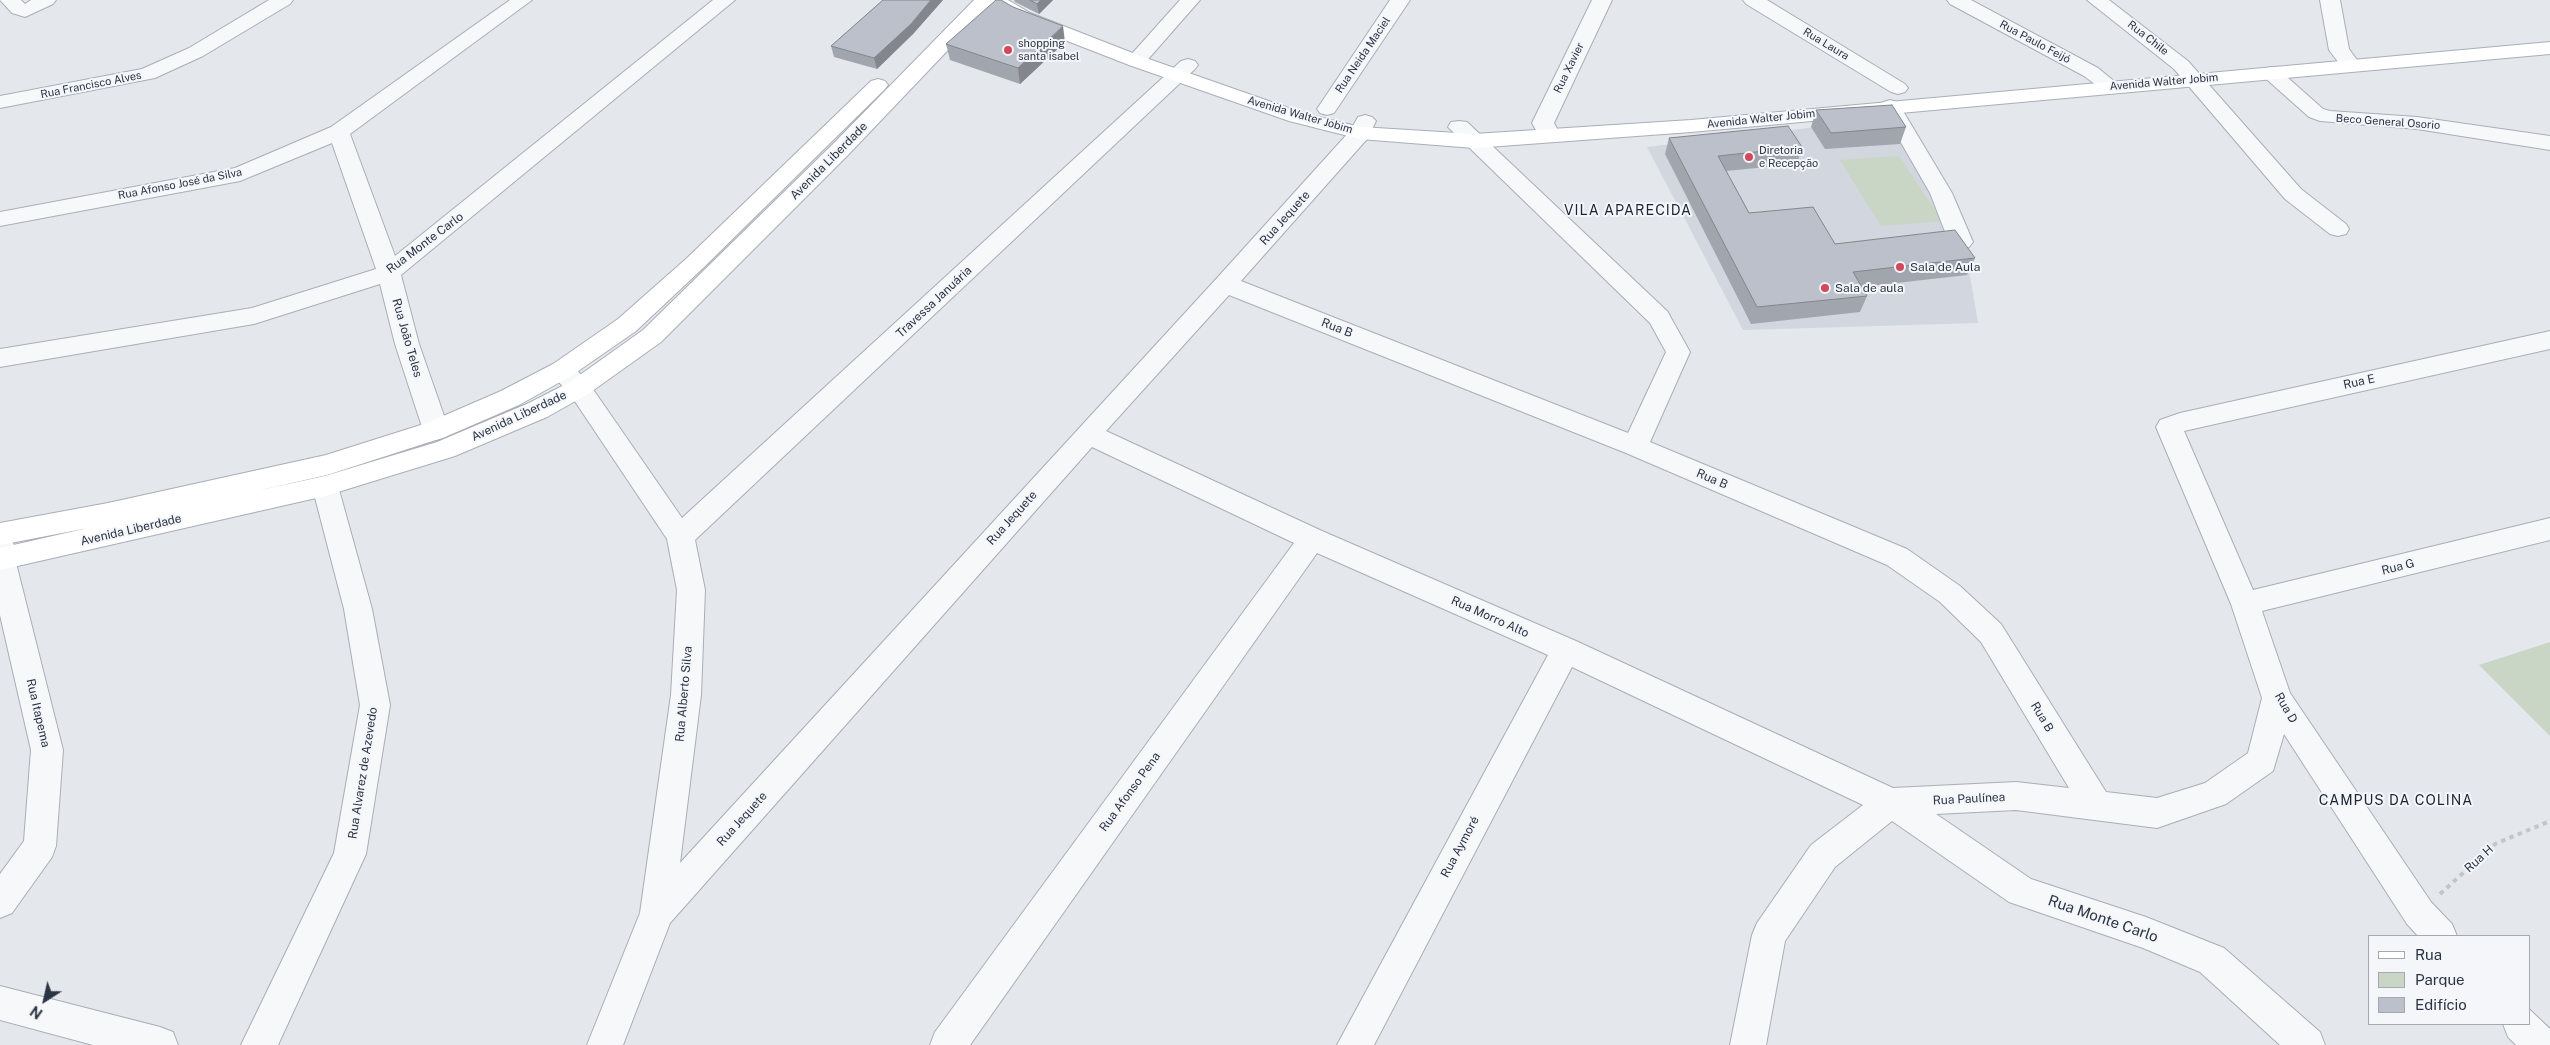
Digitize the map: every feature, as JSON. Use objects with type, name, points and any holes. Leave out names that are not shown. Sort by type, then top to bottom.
[{"type":"main road","name":"Avenida Liberdade","points":[[917,60],[964,0]]},
{"type":"main road","name":"Avenida Liberdade","points":[[0,549],[108,514],[327,465],[436,430],[510,398],[570,379],[652,336],[917,60],[985,0]]},
{"type":"main road","name":"Avenida Walter Jobim","points":[[994,0],[1023,17],[1141,55],[1296,117],[1363,127],[1466,134],[1546,129],[1894,97],[2091,72],[2270,73],[2550,48]]},
{"type":"main road","name":"Avenida Walter Jobim","points":[[1004,0],[1036,6],[1141,55]]},
{"type":"main road","name":"Avenida Walter Jobim","points":[[1894,97],[2110,86],[2189,72],[2339,50],[2550,33]]},
{"type":"main road","name":"Avenida Walter Jobim","points":[[1182,71],[1327,109],[1363,127]]},
{"type":"main road","name":"Avenida Liberdade","points":[[0,549],[325,486],[446,449],[538,410],[570,379]]},
{"type":"street","points":[[18,5],[46,0]]},
{"type":"street","name":"Rua Francisco Alves","points":[[0,102],[148,74],[196,52],[283,0]]},
{"type":"street","name":"Rua Afonso José da Silva","points":[[0,219],[240,174],[339,132],[522,0]]},
{"type":"street","name":"Rua Monte Carlo","points":[[0,358],[254,316],[389,274],[725,0]]},
{"type":"street","points":[[1141,55],[1190,0]]},
{"type":"street","name":"Rua Neida Maciel","points":[[1327,109],[1400,0]]},
{"type":"street","name":"Rua Xavier","points":[[1546,129],[1602,0]]},
{"type":"street","name":"Rua Laura","points":[[1754,0],[1894,97]]},
{"type":"street","name":"Rua Paulo Feijó","points":[[1957,0],[2091,72],[2110,86]]},
{"type":"street","name":"Rua Chile","points":[[2097,0],[2121,9],[2189,72],[2251,148],[2293,194],[2338,229]]},
{"type":"street","points":[[2330,0],[2339,50],[2352,67]]},
{"type":"street","name":"Travessa Januária","points":[[680,538],[1182,71]]},
{"type":"street","name":"Beco General Osorio","points":[[2270,73],[2316,113],[2327,117],[2417,122],[2550,143]]},
{"type":"street","points":[[1894,97],[1941,193],[1961,242]]},
{"type":"street","name":"Rua Jequete","points":[[657,913],[1088,434],[1226,284],[1363,127]]},
{"type":"street","name":"Rua João Teles","points":[[339,132],[389,274],[407,344],[436,430]]},
{"type":"street","points":[[1466,134],[1660,318],[1678,352],[1635,446]]},
{"type":"street","name":"Rua B","points":[[1226,284],[1635,446],[1897,557],[1950,594],[1991,633],[2097,806]]},
{"type":"street","name":"Rua E","points":[[2169,426],[2550,340]]},
{"type":"street","name":"Rua Alberto Silva","points":[[570,379],[680,538],[691,590],[686,695],[657,913],[605,1045]]},
{"type":"street","name":"Rua D","points":[[2169,426],[2245,604],[2278,698],[2419,913],[2439,935]]},
{"type":"street","name":"Rua Morro Alto","points":[[1088,434],[1312,539],[1566,650],[1891,802]]},
{"type":"street","name":"Rua Alvarez de Azevedo","points":[[259,1045],[350,854],[375,705],[358,609],[325,486]]},
{"type":"street","name":"Rua G","points":[[2245,604],[2550,530]]},
{"type":"street","name":"Rua Afonso Pena","points":[[948,1045],[1312,539]]},
{"type":"street","name":"Rua Itapema","points":[[0,549],[47,750],[40,846],[0,902]]},
{"type":"street","name":"Rua Aymoré","points":[[1355,1045],[1566,650]]},
{"type":"street","name":"Rua Paulínea","points":[[1891,802],[2016,796],[2157,813],[2215,794],[2262,761],[2278,698]]},
{"type":"street","points":[[1748,1045],[1769,935],[1822,856],[1891,802]]},
{"type":"street","name":"Rua Monte Carlo","points":[[1891,802],[2021,891],[2146,933],[2212,960],[2307,1045]]},
{"type":"street","points":[[0,1003],[160,1045]]},
{"type":"street","points":[[2523,1025],[2541,1045]]},
{"type":"path","name":"Rua H","points":[[2419,913],[2495,844],[2550,821]]},
{"type":"shaded area","points":[[1901,117],[1960,218],[1978,323],[1743,330],[1647,147]]},
{"type":"green space","points":[[1899,156],[1942,221],[1881,226],[1840,160]]},
{"type":"green space","points":[[2550,642],[2550,736],[2479,665]]},
{"type":"building","points":[[883,0],[931,0],[911,24],[874,58],[831,46]]},
{"type":"building","points":[[996,0],[1001,0],[1013,7],[1063,26],[1018,68],[946,44]]},
{"type":"building","points":[[1030,0],[1041,0],[1037,4]]},
{"type":"building","points":[[1892,105],[1906,127],[1831,133],[1816,110]]},
{"type":"building","points":[[1788,126],[1802,147],[1718,156],[1749,213],[1813,207],[1835,244],[1955,230],[1975,258],[1853,272],[1867,296],[1757,307],[1669,138]]},
{"type":"place","name":"shopping santa isabel","points":[[1008,50]]},
{"type":"place","name":"Diretoria e Recepção","points":[[1749,157]]},
{"type":"place","name":"Sala de Aula","points":[[1900,267]]},
{"type":"place","name":"Sala de aula","points":[[1825,288]]},
{"type":"district","name":"VILA APARECIDA","points":[[1628,211]]},
{"type":"district","name":"CAMPUS DA COLINA","points":[[2396,801]]}]
